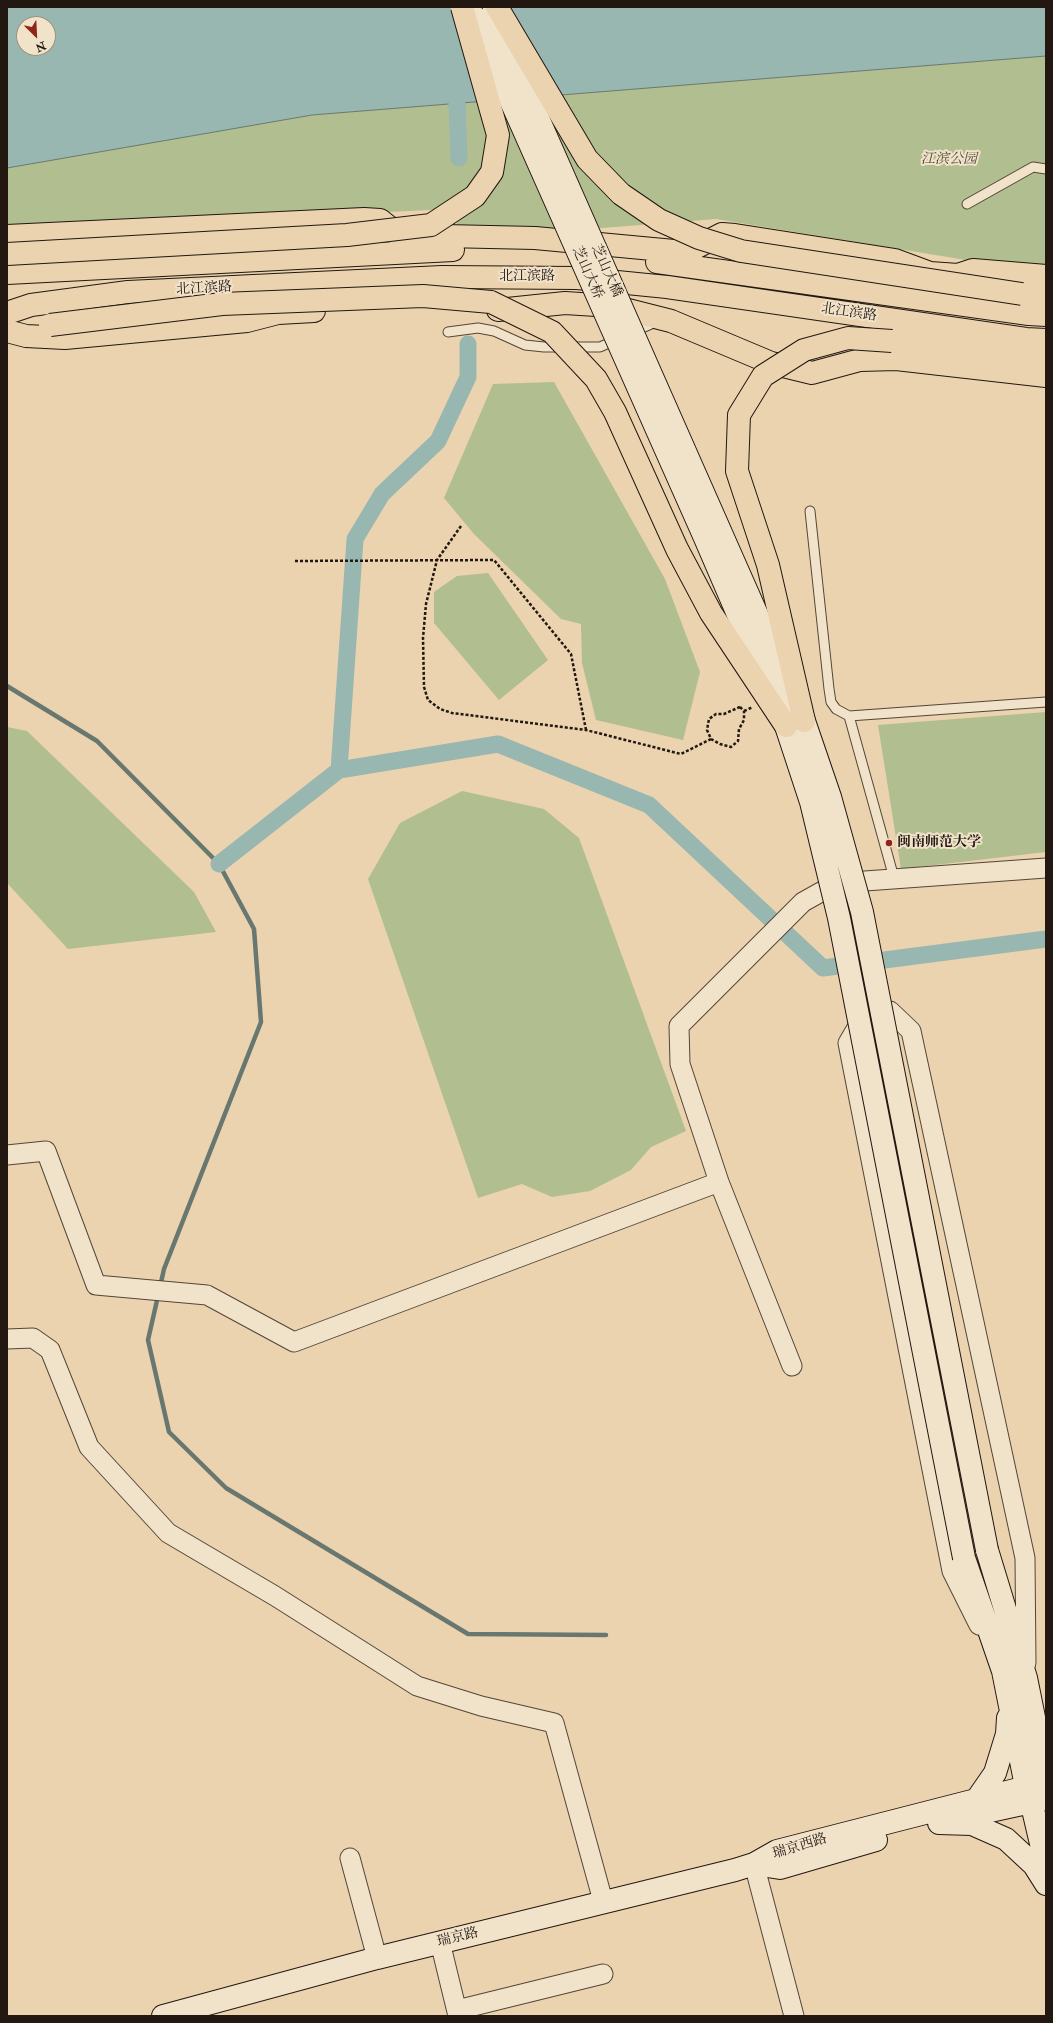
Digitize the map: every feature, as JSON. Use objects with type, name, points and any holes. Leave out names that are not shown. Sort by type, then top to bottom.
[{"type":"main road","points":[[7,254],[347,235],[431,225],[474,196],[492,172],[498,135],[462,7]]},
{"type":"main road","points":[[497,7],[587,159],[621,194],[659,220],[699,238],[741,251],[1022,294],[1046,296]]},
{"type":"main road","points":[[7,236],[364,219],[380,220],[399,235],[535,238],[674,251],[693,249],[722,234],[729,234],[895,260],[930,274],[958,275],[973,270],[1046,276]]},
{"type":"main road","name":"北江滨路","points":[[7,273],[446,250],[571,252],[670,263],[1046,315]]},
{"type":"main road","name":"北江滨路","points":[[7,313],[31,305],[128,292],[442,277],[577,278],[667,287],[1026,339],[1046,340]]},
{"type":"main road","points":[[7,330],[222,304],[423,296],[490,302],[552,332],[596,379],[615,412],[677,549],[711,613],[795,723]]},
{"type":"main road","points":[[7,330],[26,336],[64,338],[247,321],[278,313],[432,304],[484,311],[565,304],[612,306],[658,317],[772,363],[812,373],[860,360],[896,359],[1046,376]]},
{"type":"main road","points":[[795,723],[768,565],[737,471],[739,415],[763,376],[804,350],[848,338],[892,341],[1046,358]]},
{"type":"street","name":"芝山大桥","points":[[469,7],[714,536]]},
{"type":"street","name":"芝山大橋","points":[[489,7],[714,536]]},
{"type":"street","points":[[714,536],[795,723],[830,797],[862,912],[987,1550],[1027,1685],[1046,1777]]},
{"type":"street","points":[[795,723],[811,802],[839,918],[964,1558],[1003,1671],[1009,1699],[1037,1792],[1046,1865]]},
{"type":"street","points":[[792,1366],[719,1182],[680,1064],[679,1026],[803,902],[837,883],[1046,868]]},
{"type":"street","points":[[1003,1671],[952,1571],[848,1043],[865,1014],[890,1011],[912,1031],[1025,1558],[1027,1685],[1046,1725]]},
{"type":"street","points":[[7,1156],[46,1152],[96,1285],[207,1294],[294,1342],[719,1182]]},
{"type":"street","points":[[7,1339],[34,1338],[50,1350],[89,1447],[168,1533],[275,1596],[417,1686],[481,1706],[554,1723],[603,1901]]},
{"type":"street","points":[[977,1799],[995,1773],[1007,1734],[1009,1699]]},
{"type":"street","name":"瑞京西路","points":[[754,1864],[777,1851],[977,1799],[1037,1792]]},
{"type":"street","name":"瑞京西路","points":[[754,1864],[780,1868],[939,1823],[1037,1792]]},
{"type":"street","points":[[939,1823],[972,1824],[1006,1839],[1034,1865],[1046,1884]]},
{"type":"street","points":[[350,1858],[377,1958]]},
{"type":"street","points":[[754,1864],[794,2016]]},
{"type":"street","name":"瑞京路","points":[[163,2016],[377,1958],[754,1864]]},
{"type":"street","points":[[440,1942],[458,2013],[603,1974]]},
{"type":"lane","points":[[967,204],[1033,167],[1046,169]]},
{"type":"lane","points":[[448,332],[478,328],[494,331],[525,345],[544,347],[600,347],[649,325],[658,317]]},
{"type":"lane","points":[[810,511],[829,689],[831,702],[836,709],[849,716],[1046,702]]},
{"type":"lane","points":[[849,716],[894,878]]},
{"type":"path","points":[[461,526],[437,560],[426,604],[423,638],[424,688],[428,700],[440,709],[452,713],[586,730],[681,754],[711,739]]},
{"type":"path","points":[[295,561],[494,560],[571,654],[586,730]]},
{"type":"path","points":[[740,706],[744,711],[744,720],[740,729],[738,741],[731,747],[720,744],[711,739],[707,730],[709,719],[716,714],[724,714],[740,706]]},
{"type":"green space","name":"江滨公园","points":[[1046,56],[1046,268],[972,261],[716,219],[463,239],[451,209],[7,230],[7,168],[312,115]]},
{"type":"green space","points":[[554,382],[665,579],[700,672],[683,740],[596,720],[582,663],[581,624],[561,619],[474,534],[444,498],[493,384]]},
{"type":"green space","points":[[488,573],[548,660],[499,700],[434,623],[434,592],[457,576]]},
{"type":"green space","points":[[1046,712],[1046,852],[901,869],[878,725]]},
{"type":"green space","points":[[7,727],[27,731],[194,892],[216,932],[68,949],[7,883]]},
{"type":"green space","points":[[462,791],[544,809],[579,838],[686,1131],[651,1147],[631,1170],[590,1191],[552,1197],[522,1184],[478,1198],[368,879],[400,823]]},
{"type":"water","points":[[7,7],[1046,7],[1046,56],[312,115],[7,168]]},
{"type":"waterway","points":[[457,104],[459,158]]},
{"type":"waterway","points":[[468,344],[468,377],[438,441],[382,494],[355,539],[339,770],[498,744],[649,805],[823,968],[1046,939]]},
{"type":"waterway","points":[[7,686],[97,741],[219,864],[254,929],[261,1022],[164,1269],[160,1287]]},
{"type":"waterway","points":[[219,864],[339,770]]},
{"type":"waterway","points":[[158,1296],[148,1340],[169,1432],[226,1488],[468,1634],[606,1635]]},
{"type":"place","name":"闽南师范大学","points":[[889,843]]}]
